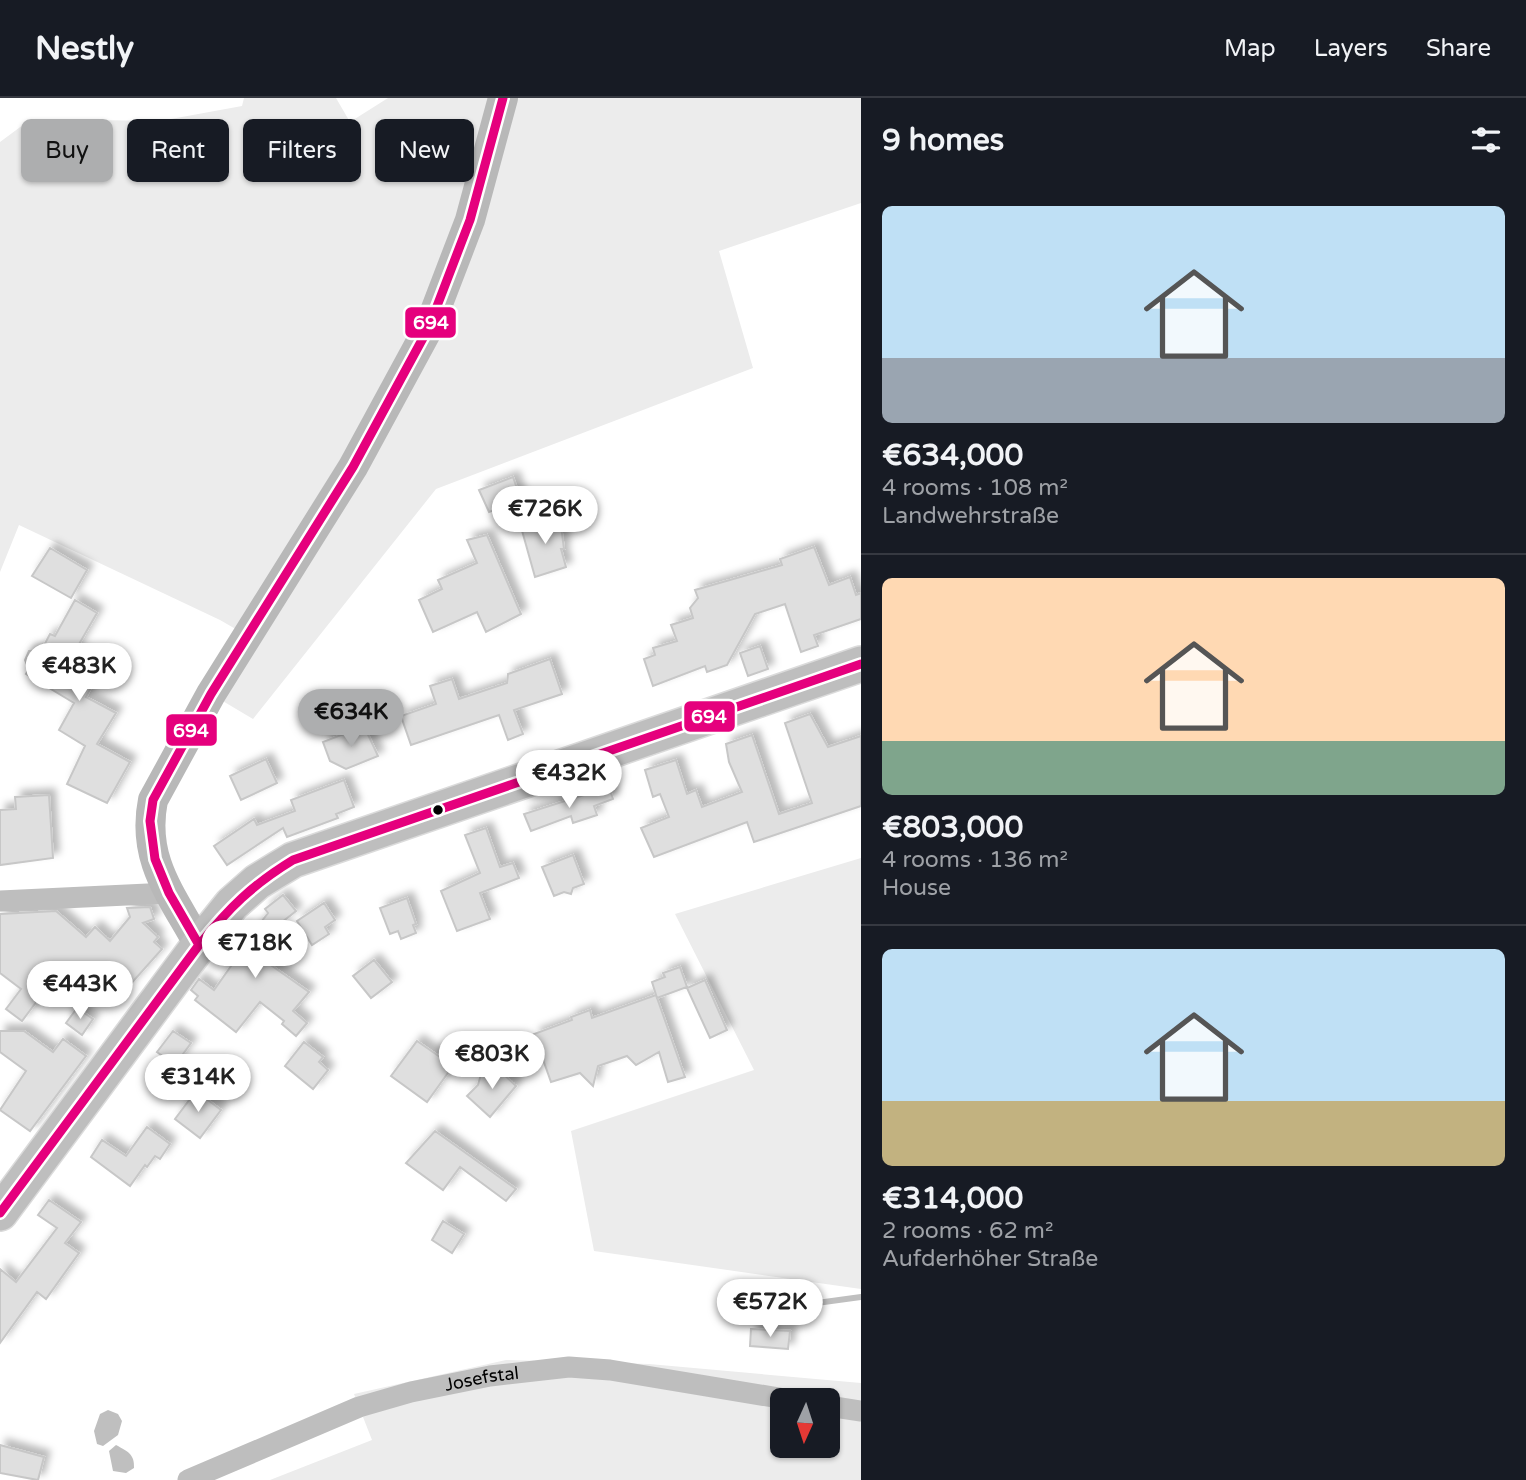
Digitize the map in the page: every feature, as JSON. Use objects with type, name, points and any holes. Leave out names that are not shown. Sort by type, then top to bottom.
[{"type":"main road","points":[[199,945],[169,893],[150,847],[149,818],[153,800],[211,694],[353,467],[419,348],[470,220],[503,98]]},
{"type":"main road","points":[[0,1213],[199,945],[232,904],[257,882],[293,860],[861,664]]},
{"type":"street","points":[[0,901],[169,893]]},
{"type":"street","name":"Josefstal","points":[[188,1480],[359,1407],[411,1392],[490,1376],[569,1367],[610,1370],[770,1397]]},
{"type":"street","points":[[840,1408],[861,1411]]},
{"type":"shaded area","points":[[244,98],[336,98],[348,119],[243,119],[243,182],[361,182],[361,119],[355,119],[388,98],[861,98],[861,203],[719,251],[753,368],[436,489],[253,719],[221,700],[258,642],[220,620],[19,525],[0,572],[0,142],[21,126],[21,182],[113,182],[113,120],[127,120],[127,182],[229,182],[229,119],[171,119],[242,106]]},
{"type":"shaded area","points":[[861,858],[861,1289],[594,1251],[571,1131],[754,1070],[675,914]]},
{"type":"shaded area","points":[[506,1360],[649,1364],[861,1383],[861,1480],[270,1480],[372,1440],[354,1394]]},
{"type":"shaded area","points":[[108,1410],[118,1414],[122,1421],[118,1435],[103,1446],[97,1444],[94,1431],[100,1414]]},
{"type":"shaded area","points":[[116,1445],[132,1456],[134,1468],[126,1473],[113,1471],[109,1451]]},
{"type":"building","points":[[513,477],[521,500],[489,512],[479,490]]},
{"type":"building","points":[[560,518],[564,549],[561,549],[566,567],[535,577],[521,527]]},
{"type":"building","points":[[487,535],[521,614],[486,632],[477,612],[433,632],[419,600],[442,589],[438,580],[477,563],[467,540]]},
{"type":"building","points":[[814,547],[829,585],[850,577],[856,595],[861,593],[861,619],[814,635],[818,646],[801,652],[785,604],[755,614],[727,665],[707,672],[705,666],[653,686],[644,659],[655,655],[653,648],[677,641],[671,625],[693,618],[690,608],[698,598],[695,590],[782,565],[780,559]]},
{"type":"building","points":[[50,548],[87,570],[71,598],[32,576]]},
{"type":"building","points":[[75,600],[97,613],[75,651],[103,666],[86,697],[116,713],[97,744],[130,762],[107,803],[67,784],[85,746],[59,730],[74,703],[26,674],[29,669],[25,660],[29,651],[42,649],[50,634],[55,636]]},
{"type":"building","points":[[760,646],[768,669],[748,676],[740,653]]},
{"type":"building","points":[[550,659],[562,694],[514,710],[523,734],[508,740],[499,715],[411,745],[401,716],[436,704],[430,686],[452,679],[459,699],[507,683],[508,674]]},
{"type":"building","points":[[810,714],[828,747],[861,736],[861,806],[754,842],[747,822],[654,857],[641,828],[669,817],[660,794],[653,797],[645,770],[676,760],[687,794],[696,790],[702,807],[742,792],[729,762],[726,744],[752,735],[779,814],[812,803],[785,723]]},
{"type":"building","points":[[364,726],[378,756],[346,769],[330,761],[323,742]]},
{"type":"building","points":[[266,759],[277,783],[241,800],[230,776]]},
{"type":"building","points":[[344,780],[354,807],[336,814],[338,818],[287,837],[283,828],[227,865],[214,846],[254,819],[257,825],[295,811],[291,800]]},
{"type":"building","points":[[609,787],[613,799],[594,806],[597,815],[573,823],[571,816],[531,831],[524,814]]},
{"type":"building","points":[[49,795],[53,858],[0,865],[0,810],[16,809],[15,797]]},
{"type":"building","points":[[486,828],[500,867],[513,863],[519,878],[480,893],[490,919],[457,931],[441,891],[480,873],[465,835]]},
{"type":"building","points":[[573,855],[584,884],[573,888],[571,894],[564,892],[554,896],[542,867]]},
{"type":"building","points":[[283,895],[296,911],[258,941],[265,947],[258,956],[309,992],[293,1011],[307,1023],[296,1036],[282,1024],[284,1021],[260,1002],[236,1032],[195,1000],[198,996],[191,990],[199,979],[214,990],[236,959],[226,951],[244,929],[251,935],[268,913],[265,909]]},
{"type":"building","points":[[407,898],[416,924],[413,925],[416,933],[401,939],[398,931],[390,934],[380,908]]},
{"type":"building","points":[[324,903],[335,920],[325,927],[329,934],[312,945],[297,921]]},
{"type":"building","points":[[150,907],[154,919],[143,923],[158,937],[154,942],[162,949],[129,986],[122,981],[118,986],[96,966],[73,997],[56,985],[41,1003],[37,1001],[22,1021],[6,1009],[21,989],[0,973],[0,914],[56,911],[86,937],[95,927],[110,941],[130,917],[127,908]]},
{"type":"building","points":[[374,960],[392,982],[371,998],[353,976]]},
{"type":"building","points":[[680,967],[687,987],[657,998],[652,982],[665,977],[663,973]]},
{"type":"building","points":[[705,980],[727,1030],[710,1038],[687,988]]},
{"type":"building","points":[[656,995],[685,1077],[668,1082],[659,1052],[636,1065],[627,1056],[598,1066],[593,1086],[580,1073],[551,1082],[534,1034],[572,1020],[571,1017],[590,1010],[592,1018]]},
{"type":"building","points":[[77,1008],[93,1019],[82,1035],[66,1023]]},
{"type":"building","points":[[0,1031],[24,1031],[53,1052],[63,1039],[86,1056],[30,1131],[0,1110],[26,1071],[0,1052]]},
{"type":"building","points":[[173,1031],[191,1043],[175,1065],[157,1052]]},
{"type":"building","points":[[417,1041],[450,1064],[450,1070],[427,1102],[391,1076]]},
{"type":"building","points":[[304,1042],[323,1057],[319,1062],[328,1070],[313,1089],[285,1066]]},
{"type":"building","points":[[496,1067],[516,1086],[490,1117],[467,1096],[478,1085],[481,1074],[489,1075]]},
{"type":"building","points":[[196,1091],[221,1110],[200,1138],[175,1119]]},
{"type":"building","points":[[147,1127],[170,1144],[160,1159],[155,1156],[147,1167],[145,1165],[130,1186],[91,1157],[102,1140],[126,1156]]},
{"type":"building","points":[[435,1131],[516,1189],[506,1201],[460,1167],[443,1190],[406,1163]]},
{"type":"building","points":[[49,1200],[81,1222],[65,1243],[79,1253],[46,1299],[37,1292],[0,1343],[0,1269],[16,1282],[57,1228],[38,1215]]},
{"type":"building","points":[[443,1221],[464,1234],[452,1253],[432,1240]]},
{"type":"building","points":[[751,1329],[790,1331],[788,1349],[750,1346]]},
{"type":"building","points":[[0,1445],[44,1457],[38,1480],[0,1473]]},
{"type":"waterway","points":[[743,1313],[861,1297]]},
{"type":"transit line","name":"694","points":[[199,945],[169,893],[155,859],[150,821],[153,800],[211,694],[353,467],[429,327],[470,220],[503,98]]},
{"type":"transit line","name":"694","points":[[0,1213],[199,945],[231,908],[278,869],[293,860],[861,664]]}]
